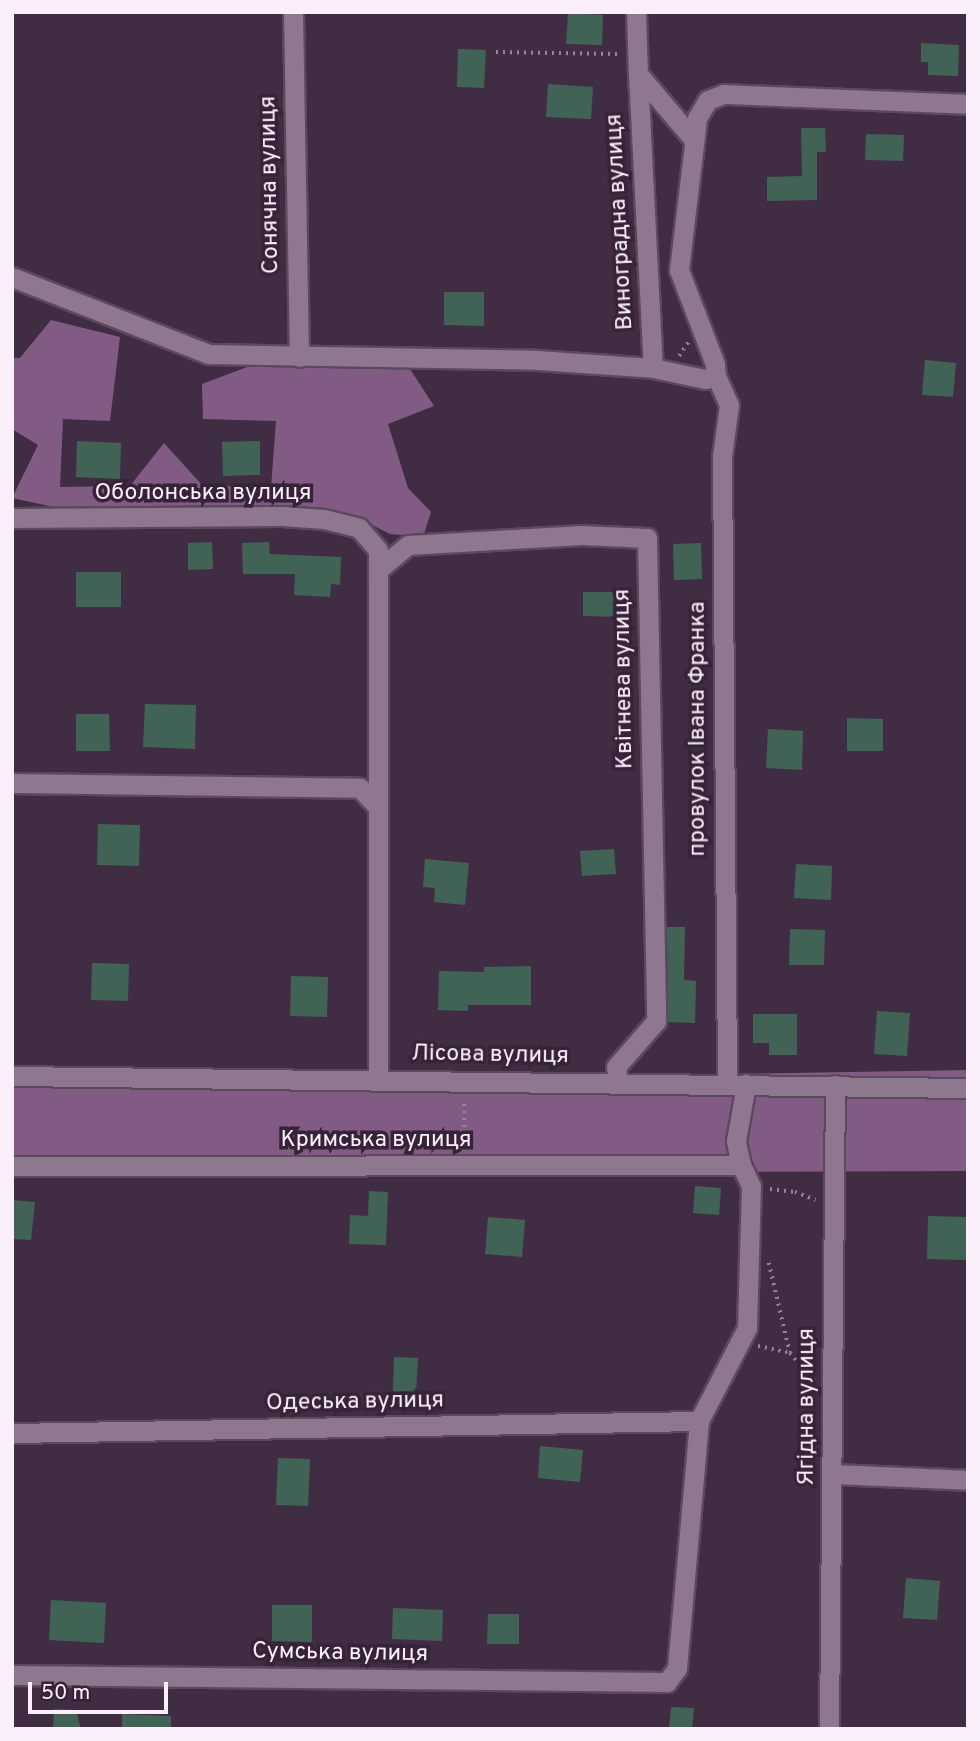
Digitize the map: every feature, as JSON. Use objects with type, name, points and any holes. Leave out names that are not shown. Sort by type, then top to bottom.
[{"type":"street","name":"Сонячна вулиця","points":[[293,12],[299,357]]},
{"type":"street","name":"Виноградна вулиця","points":[[636,12],[653,368]]},
{"type":"street","name":"Виноградна вулиця","points":[[638,75],[694,140]]},
{"type":"street","name":"провулок Івана Франка","points":[[740,1165],[736,1141],[722,456],[729,405],[716,376],[715,364],[679,270],[697,118],[708,100],[724,94],[968,104]]},
{"type":"street","points":[[12,277],[208,354],[537,360],[653,368],[705,379],[716,376]]},
{"type":"street","name":"Оболонська вулиця","points":[[12,518],[282,516],[324,519],[359,528],[370,537],[378,550],[378,1079]]},
{"type":"street","name":"Квітнева вулиця","points":[[378,570],[408,545],[582,535],[647,538],[656,1021],[616,1067],[618,1082]]},
{"type":"street","points":[[12,783],[360,788],[377,806]]},
{"type":"street","name":"Лісова вулиця","points":[[12,1076],[968,1088]]},
{"type":"street","name":"Ягідна вулиця","points":[[828,1729],[835,1085]]},
{"type":"street","points":[[699,1421],[747,1328],[751,1186],[740,1165]]},
{"type":"street","name":"Кримська вулиця","points":[[12,1166],[740,1165]]},
{"type":"street","name":"Одеська вулиця","points":[[12,1433],[699,1421]]},
{"type":"street","name":"Сумська вулиця","points":[[12,1675],[667,1682],[677,1668],[699,1421]]},
{"type":"street","points":[[832,1474],[968,1480]]},
{"type":"path","points":[[496,52],[638,54]]},
{"type":"path","points":[[464,1080],[464,1166]]},
{"type":"path","points":[[751,1186],[795,1192],[834,1208]]},
{"type":"path","points":[[766,1251],[790,1353],[832,1401]]},
{"type":"path","points":[[741,1343],[790,1353]]},
{"type":"shaded area","points":[[51,320],[120,337],[110,421],[63,419],[60,487],[130,486],[164,443],[202,485],[271,488],[276,421],[203,419],[202,384],[250,366],[410,369],[434,406],[388,424],[408,488],[431,512],[423,537],[390,534],[354,516],[54,507],[12,498],[38,445],[12,429],[12,358],[20,358]]},
{"type":"shaded area","points":[[968,1070],[968,1171],[12,1175],[12,1086]]},
{"type":"building","points":[[568,13],[603,15],[602,45],[566,44]]},
{"type":"building","points":[[921,43],[959,45],[958,76],[928,75],[928,62],[921,62]]},
{"type":"building","points":[[458,49],[486,50],[484,88],[457,87]]},
{"type":"building","points":[[548,84],[593,87],[591,119],[546,117]]},
{"type":"building","points":[[801,128],[825,128],[826,152],[817,152],[817,200],[767,201],[767,177],[802,176]]},
{"type":"building","points":[[866,134],[904,135],[903,161],[865,160]]},
{"type":"building","points":[[444,292],[484,292],[484,326],[444,325]]},
{"type":"building","points":[[925,360],[956,363],[953,397],[922,395]]},
{"type":"building","points":[[77,441],[121,443],[120,479],[76,477]]},
{"type":"building","points":[[260,441],[260,475],[223,476],[222,442]]},
{"type":"building","points":[[212,542],[213,569],[188,570],[188,543]]},
{"type":"building","points":[[269,542],[270,554],[341,557],[340,585],[331,584],[330,597],[294,595],[295,574],[243,574],[242,543]]},
{"type":"building","points":[[701,543],[702,579],[674,580],[673,544]]},
{"type":"building","points":[[76,572],[121,572],[121,607],[76,607]]},
{"type":"building","points":[[583,592],[619,592],[619,617],[583,616]]},
{"type":"building","points":[[145,704],[196,705],[195,749],[143,747]]},
{"type":"building","points":[[76,714],[109,714],[110,751],[76,751]]},
{"type":"building","points":[[847,718],[883,719],[883,751],[847,751]]},
{"type":"building","points":[[768,729],[803,731],[802,770],[766,768]]},
{"type":"building","points":[[98,824],[140,825],[139,866],[97,865]]},
{"type":"building","points":[[614,849],[616,874],[582,876],[580,851]]},
{"type":"building","points":[[425,859],[469,863],[465,905],[434,902],[435,888],[423,887]]},
{"type":"building","points":[[796,864],[832,866],[831,900],[794,898]]},
{"type":"building","points":[[667,927],[685,927],[684,980],[696,981],[695,1023],[668,1022]]},
{"type":"building","points":[[790,929],[825,930],[824,965],[789,965]]},
{"type":"building","points":[[92,963],[129,964],[128,1001],[91,1000]]},
{"type":"building","points":[[531,966],[531,1005],[468,1005],[468,1011],[438,1010],[439,971],[484,972],[484,967]]},
{"type":"building","points":[[291,976],[328,977],[327,1017],[290,1016]]},
{"type":"building","points":[[877,1011],[910,1013],[907,1056],[874,1054]]},
{"type":"building","points":[[753,1014],[797,1014],[797,1055],[769,1055],[769,1043],[753,1043]]},
{"type":"building","points":[[695,1186],[721,1188],[719,1215],[693,1213]]},
{"type":"building","points":[[369,1191],[388,1192],[386,1245],[349,1244],[350,1215],[368,1216]]},
{"type":"building","points":[[12,1200],[35,1202],[31,1240],[12,1239]]},
{"type":"building","points":[[928,1216],[968,1217],[968,1260],[927,1259]]},
{"type":"building","points":[[488,1217],[525,1220],[522,1257],[485,1254]]},
{"type":"building","points":[[394,1357],[418,1358],[416,1393],[393,1392]]},
{"type":"building","points":[[540,1446],[583,1450],[580,1482],[538,1478]]},
{"type":"building","points":[[278,1458],[310,1459],[308,1506],[276,1505]]},
{"type":"building","points":[[906,1578],[940,1581],[937,1620],[903,1618]]},
{"type":"building","points":[[51,1600],[106,1603],[104,1643],[49,1640]]},
{"type":"building","points":[[272,1605],[312,1605],[312,1642],[272,1641]]},
{"type":"building","points":[[393,1608],[443,1610],[442,1641],[392,1639]]},
{"type":"building","points":[[488,1614],[519,1614],[519,1644],[487,1644]]},
{"type":"building","points":[[671,1707],[694,1708],[692,1729],[669,1729]]},
{"type":"building","points":[[54,1709],[76,1710],[81,1729],[53,1729]]},
{"type":"building","points":[[122,1714],[171,1716],[171,1729],[122,1729]]}]
